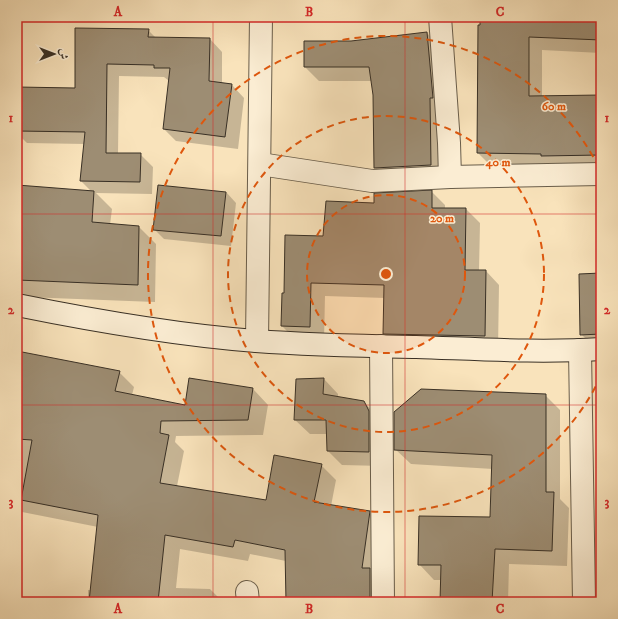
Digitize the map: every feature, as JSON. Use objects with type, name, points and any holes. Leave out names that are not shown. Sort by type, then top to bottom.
[{"type":"street","points":[[258,341],[261,17]]},
{"type":"street","points":[[440,17],[450,177]]},
{"type":"street","points":[[260,164],[372,181],[450,177],[601,174]]},
{"type":"street","points":[[17,305],[75,317],[182,334],[258,341],[497,350],[591,350],[584,602]]},
{"type":"street","points":[[381,346],[383,602]]},
{"type":"building","points":[[480,17],[601,17],[601,40],[529,37],[529,96],[601,95],[601,155],[541,156],[541,154],[477,153],[478,25],[480,25]]},
{"type":"building","points":[[75,28],[149,29],[148,37],[210,38],[209,81],[232,84],[225,137],[163,129],[170,68],[154,68],[154,65],[107,64],[106,153],[141,153],[140,182],[80,181],[85,132],[17,131],[17,87],[75,88]]},
{"type":"building","points":[[427,32],[433,98],[430,98],[431,165],[374,168],[373,95],[369,67],[304,67],[304,41],[351,41]]},
{"type":"building","points":[[17,185],[94,191],[92,222],[139,226],[138,285],[17,280]]},
{"type":"building","points":[[158,185],[226,192],[221,236],[153,230]]},
{"type":"building","points":[[432,190],[432,208],[466,208],[465,270],[486,270],[485,336],[383,334],[384,285],[311,283],[310,327],[281,326],[282,293],[284,293],[285,235],[323,236],[326,201],[374,203],[374,193]]},
{"type":"building","points":[[601,273],[601,334],[580,335],[579,274]]},
{"type":"building","points":[[17,351],[120,371],[115,391],[185,405],[189,378],[253,388],[248,420],[161,421],[160,433],[169,435],[160,483],[266,500],[274,455],[322,464],[314,502],[370,511],[362,568],[370,568],[370,602],[286,602],[285,550],[235,540],[233,547],[165,535],[158,602],[89,602],[98,515],[21,500],[32,440],[17,439]]},
{"type":"building","points":[[324,378],[323,394],[364,401],[369,411],[369,452],[327,451],[326,420],[294,420],[296,379]]},
{"type":"building","points":[[421,389],[546,394],[546,492],[554,492],[552,551],[495,549],[492,602],[440,602],[441,565],[418,565],[419,516],[490,517],[492,455],[394,450],[394,412]]}]
